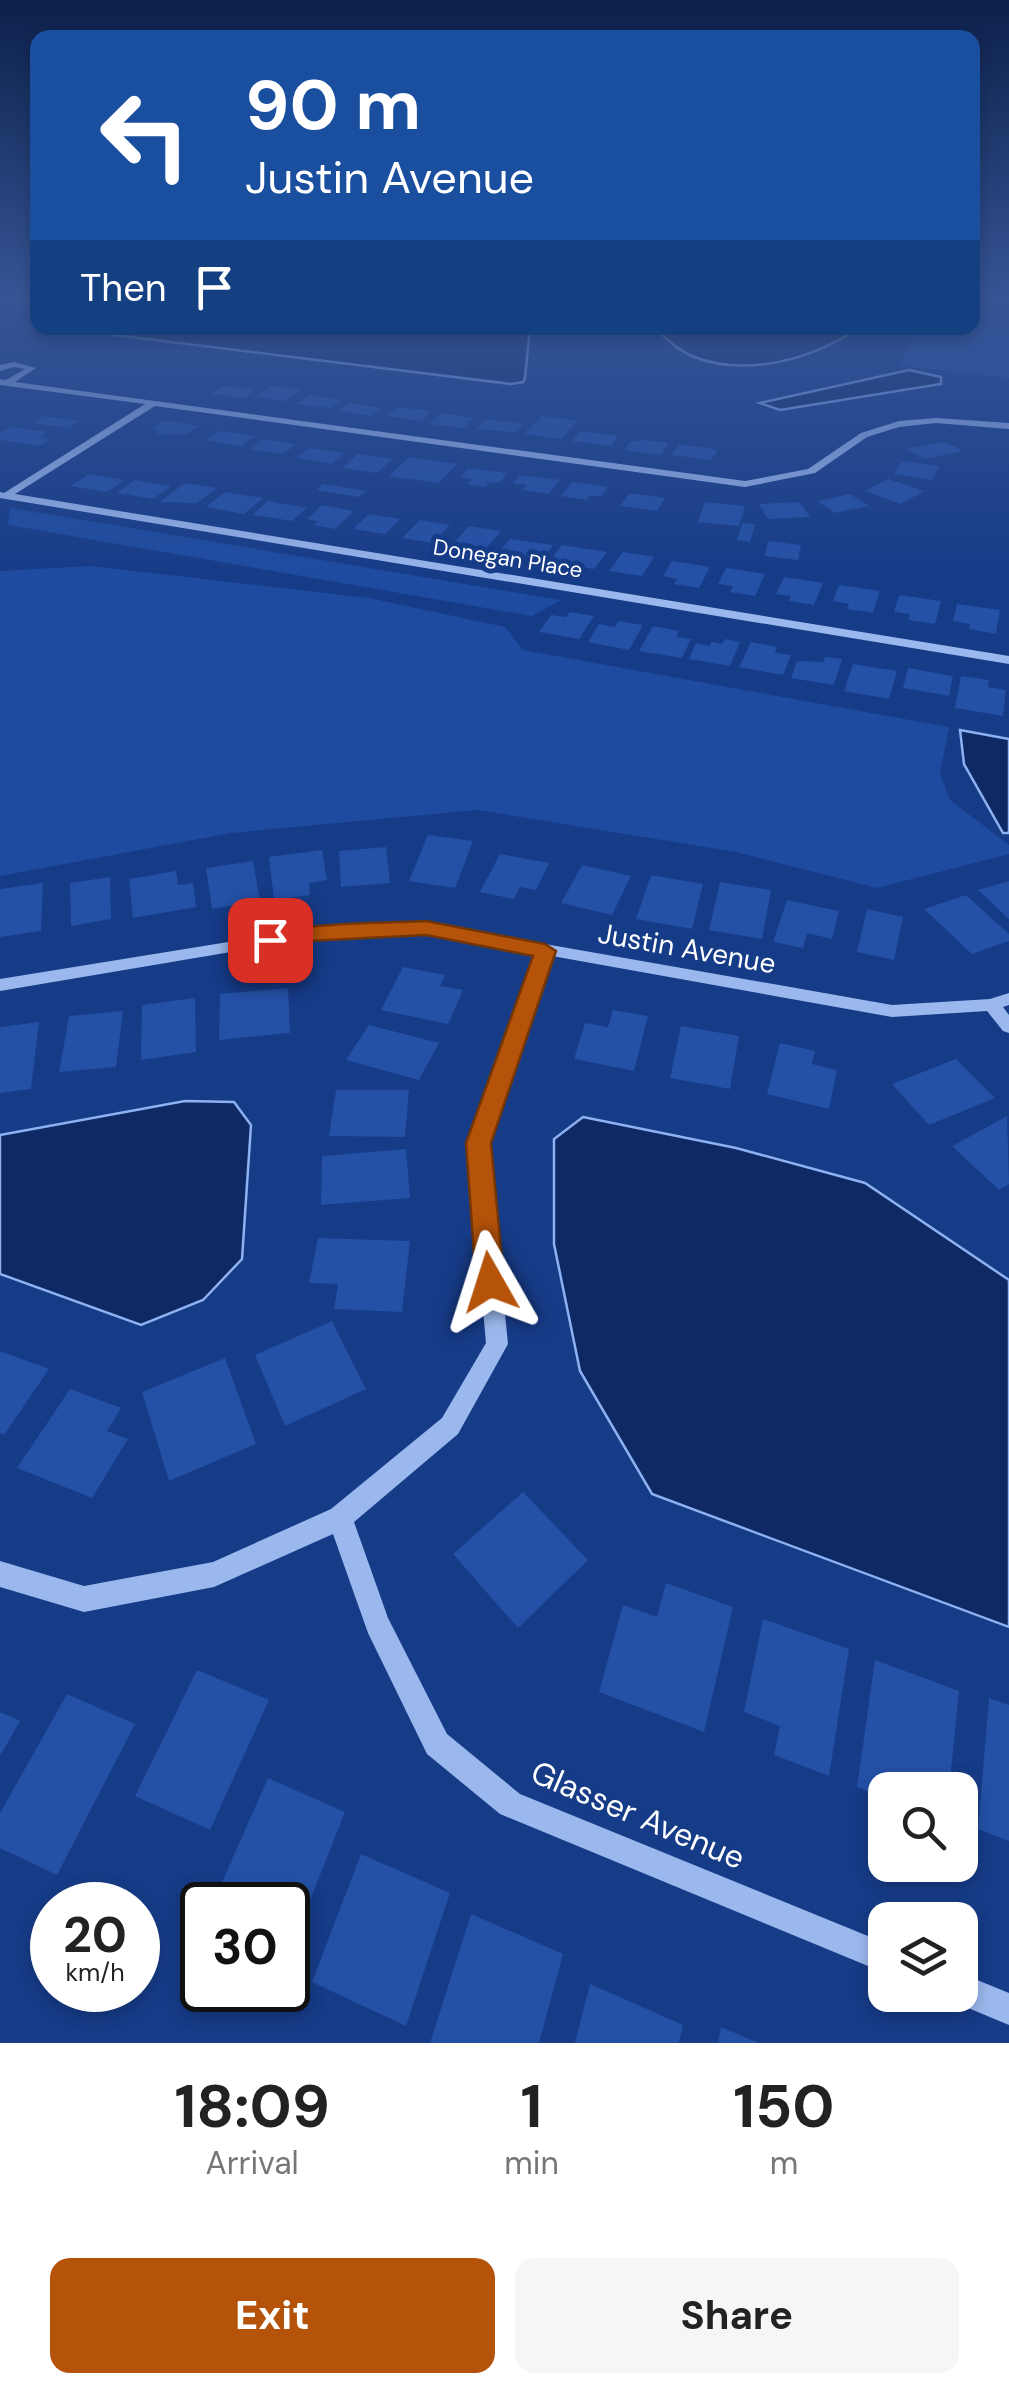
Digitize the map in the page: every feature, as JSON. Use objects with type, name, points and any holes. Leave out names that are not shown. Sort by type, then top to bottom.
[{"type":"street","points":[[80,393],[745,484],[791,477],[820,467],[864,436],[899,424],[934,421],[1009,426]]},
{"type":"street","points":[[2,496],[152,403]]},
{"type":"street","name":"Donegan Place","points":[[2,496],[1009,660]]},
{"type":"street","name":"Justin Avenue","points":[[0,986],[308,934],[426,928],[892,1011],[1000,1002]]},
{"type":"street","points":[[0,1574],[84,1599],[214,1574],[340,1518],[450,1426],[497,1344],[478,1143],[545,951]]},
{"type":"street","points":[[1000,1002],[1009,1027]]},
{"type":"street","name":"Glasser Avenue","points":[[340,1518],[377,1624],[437,1744],[510,1804],[868,1951]]},
{"type":"street","points":[[978,1996],[1009,2009]]},
{"type":"shaded area","points":[[804,393],[883,393],[780,410],[760,403]]},
{"type":"shaded area","points":[[10,508],[561,600],[532,616],[8,525]]},
{"type":"shaded area","points":[[91,566],[369,598],[505,627],[523,650],[949,727],[940,774],[950,800],[1009,845],[1009,854],[877,888],[736,852],[477,810],[231,833],[0,876],[0,571]]},
{"type":"shaded area","points":[[960,730],[1009,739],[1009,833],[1003,833],[964,764]]},
{"type":"shaded area","points":[[185,1101],[234,1102],[251,1125],[242,1259],[203,1300],[141,1325],[0,1274],[0,1135]]},
{"type":"shaded area","points":[[583,1117],[736,1148],[865,1183],[1009,1280],[1009,1627],[652,1494],[580,1371],[554,1244],[554,1139]]},
{"type":"building","points":[[212,393],[250,393],[244,398]]},
{"type":"building","points":[[260,393],[296,393],[285,401],[255,397]]},
{"type":"building","points":[[309,395],[342,400],[331,408],[297,404]]},
{"type":"building","points":[[349,403],[381,408],[371,416],[339,411]]},
{"type":"building","points":[[397,407],[431,411],[421,421],[386,416]]},
{"type":"building","points":[[441,413],[474,418],[463,428],[430,424]]},
{"type":"building","points":[[44,416],[80,421],[68,428],[32,423]]},
{"type":"building","points":[[542,416],[577,421],[561,439],[525,434]]},
{"type":"building","points":[[486,419],[523,424],[514,433],[476,428]]},
{"type":"building","points":[[164,421],[199,426],[187,434],[156,435],[161,431],[152,429]]},
{"type":"building","points":[[10,427],[47,432],[40,437],[51,439],[39,446],[0,440],[0,433]]},
{"type":"building","points":[[219,431],[254,436],[241,446],[205,440]]},
{"type":"building","points":[[580,431],[618,436],[611,446],[572,441]]},
{"type":"building","points":[[263,439],[296,444],[283,454],[250,449]]},
{"type":"building","points":[[631,441],[669,443],[661,455],[624,450]]},
{"type":"building","points":[[945,442],[963,451],[924,459],[906,449]]},
{"type":"building","points":[[679,444],[718,450],[711,460],[672,455]]},
{"type":"building","points":[[309,448],[345,453],[332,464],[296,458]]},
{"type":"building","points":[[358,454],[393,459],[377,473],[342,468]]},
{"type":"building","points":[[409,457],[457,464],[438,483],[389,476]]},
{"type":"building","points":[[902,461],[939,466],[932,480],[894,474]]},
{"type":"building","points":[[469,468],[508,473],[499,483],[490,482],[485,487],[467,484],[472,479],[460,477]]},
{"type":"building","points":[[89,474],[125,480],[107,492],[71,486]]},
{"type":"building","points":[[520,475],[560,480],[548,494],[522,490],[527,485],[513,483]]},
{"type":"building","points":[[888,479],[924,491],[901,504],[865,491]]},
{"type":"building","points":[[135,480],[171,486],[153,499],[117,493]]},
{"type":"building","points":[[572,482],[608,487],[601,497],[590,495],[587,500],[561,496]]},
{"type":"building","points":[[185,483],[217,488],[197,503],[160,502]]},
{"type":"building","points":[[323,484],[366,491],[359,497],[316,490]]},
{"type":"building","points":[[225,492],[263,498],[244,514],[206,507]]},
{"type":"building","points":[[630,493],[665,498],[657,511],[620,506]]},
{"type":"building","points":[[850,494],[869,506],[835,513],[817,501]]},
{"type":"building","points":[[268,501],[307,508],[292,521],[252,515]]},
{"type":"building","points":[[705,502],[745,506],[739,526],[698,522]]},
{"type":"building","points":[[799,502],[810,517],[768,519],[759,504]]},
{"type":"building","points":[[322,505],[354,511],[335,529],[314,525],[319,521],[307,519]]},
{"type":"building","points":[[369,514],[400,519],[385,534],[353,529]]},
{"type":"building","points":[[420,520],[450,525],[433,543],[402,538]]},
{"type":"building","points":[[742,523],[755,524],[750,542],[737,540]]},
{"type":"building","points":[[469,526],[501,531],[483,552],[450,547]]},
{"type":"building","points":[[510,539],[553,545],[541,561],[497,554]]},
{"type":"building","points":[[768,541],[801,545],[798,560],[765,556]]},
{"type":"building","points":[[562,545],[607,552],[594,569],[549,562]]},
{"type":"building","points":[[623,552],[654,557],[642,576],[609,571]]},
{"type":"building","points":[[672,561],[710,567],[699,588],[674,584],[677,579],[663,576]]},
{"type":"building","points":[[726,568],[765,574],[755,596],[730,592],[733,586],[718,584]]},
{"type":"building","points":[[784,577],[823,583],[814,605],[789,601],[791,596],[776,594]]},
{"type":"building","points":[[839,585],[880,591],[873,613],[847,609],[849,604],[833,601]]},
{"type":"building","points":[[899,595],[941,601],[935,624],[908,620],[910,614],[894,612]]},
{"type":"building","points":[[957,604],[1000,610],[996,634],[969,629],[970,624],[953,621]]},
{"type":"building","points":[[570,612],[594,616],[579,639],[539,632],[551,615],[566,617]]},
{"type":"building","points":[[618,621],[643,625],[629,650],[588,642],[599,624],[615,627]]},
{"type":"building","points":[[653,626],[679,631],[676,637],[691,639],[682,658],[639,651]]},
{"type":"building","points":[[725,639],[740,642],[730,666],[689,659],[696,643],[710,646],[711,642],[722,644]]},
{"type":"building","points":[[751,642],[777,647],[775,653],[791,655],[783,675],[739,667]]},
{"type":"building","points":[[825,657],[842,659],[834,685],[791,678],[797,661],[824,662]]},
{"type":"building","points":[[853,664],[897,671],[889,699],[844,691]]},
{"type":"building","points":[[908,668],[953,676],[949,696],[903,688]]},
{"type":"building","points":[[961,676],[989,680],[988,687],[1006,690],[1003,716],[955,708]]},
{"type":"building","points":[[428,835],[473,841],[455,888],[409,881]]},
{"type":"building","points":[[386,847],[390,883],[341,887],[339,851]]},
{"type":"building","points":[[322,850],[327,880],[309,883],[310,895],[274,900],[269,857]]},
{"type":"building","points":[[500,854],[549,863],[536,890],[520,887],[514,899],[480,892]]},
{"type":"building","points":[[253,861],[260,901],[212,909],[206,868]]},
{"type":"building","points":[[582,865],[631,876],[612,915],[561,903]]},
{"type":"building","points":[[176,871],[178,885],[193,883],[196,907],[133,918],[129,879]]},
{"type":"building","points":[[651,875],[703,884],[692,929],[636,919]]},
{"type":"building","points":[[110,877],[111,919],[71,926],[70,883]]},
{"type":"building","points":[[1009,881],[1009,919],[978,890]]},
{"type":"building","points":[[720,882],[771,890],[762,939],[709,930]]},
{"type":"building","points":[[43,883],[41,931],[0,937],[0,889]]},
{"type":"building","points":[[966,895],[1009,934],[1009,941],[972,954],[924,909]]},
{"type":"building","points":[[787,900],[839,911],[832,939],[807,933],[803,948],[773,942]]},
{"type":"building","points":[[867,909],[903,917],[894,960],[857,952]]},
{"type":"building","points":[[403,967],[445,975],[440,986],[463,990],[448,1024],[381,1010]]},
{"type":"building","points":[[288,988],[290,1033],[219,1040],[220,994]]},
{"type":"building","points":[[195,998],[196,1052],[141,1060],[142,1005]]},
{"type":"building","points":[[613,1010],[648,1016],[634,1071],[574,1059],[585,1023],[608,1027]]},
{"type":"building","points":[[123,1011],[116,1067],[59,1072],[69,1016]]},
{"type":"building","points":[[39,1022],[31,1089],[0,1093],[0,1027]]},
{"type":"building","points":[[369,1025],[439,1043],[419,1080],[346,1060]]},
{"type":"building","points":[[681,1026],[739,1036],[730,1089],[670,1078]]},
{"type":"building","points":[[780,1043],[815,1051],[812,1064],[837,1070],[829,1109],[767,1094]]},
{"type":"building","points":[[956,1059],[995,1098],[929,1125],[892,1084]]},
{"type":"building","points":[[336,1090],[409,1090],[405,1137],[329,1136]]},
{"type":"building","points":[[1007,1116],[1009,1184],[999,1190],[952,1146]]},
{"type":"building","points":[[406,1149],[410,1198],[321,1205],[322,1156]]},
{"type":"building","points":[[318,1238],[410,1241],[402,1312],[334,1309],[338,1284],[309,1283]]},
{"type":"building","points":[[332,1321],[366,1389],[285,1426],[255,1355]]},
{"type":"building","points":[[0,1351],[49,1369],[4,1435],[0,1433]]},
{"type":"building","points":[[225,1358],[256,1444],[169,1481],[142,1392]]},
{"type":"building","points":[[70,1389],[121,1408],[107,1431],[128,1439],[92,1498],[17,1468]]},
{"type":"building","points":[[523,1492],[588,1560],[518,1628],[453,1554]]},
{"type":"building","points":[[666,1583],[733,1607],[704,1732],[599,1692],[623,1605],[657,1617]]},
{"type":"building","points":[[763,1619],[849,1649],[829,1776],[774,1755],[780,1726],[744,1712]]},
{"type":"building","points":[[875,1660],[959,1691],[951,1772],[868,1772],[868,1791],[857,1787]]},
{"type":"building","points":[[197,1670],[269,1700],[210,1830],[135,1796]]},
{"type":"building","points":[[67,1694],[135,1724],[57,1875],[0,1848],[0,1813]]},
{"type":"building","points":[[989,1698],[1009,1705],[1009,1841],[978,1829]]},
{"type":"building","points":[[0,1712],[20,1721],[0,1756]]},
{"type":"building","points":[[268,1778],[345,1812],[310,1900],[310,1882],[222,1882]]},
{"type":"building","points":[[361,1854],[450,1893],[406,2026],[312,1982]]},
{"type":"building","points":[[471,1914],[563,1954],[539,2043],[430,2043]]},
{"type":"building","points":[[590,1984],[683,2025],[679,2043],[575,2043]]},
{"type":"building","points":[[721,2027],[759,2043],[718,2043]]},
{"type":"route","points":[[270,940],[308,934],[426,928],[545,951],[478,1143],[490,1282]]}]
